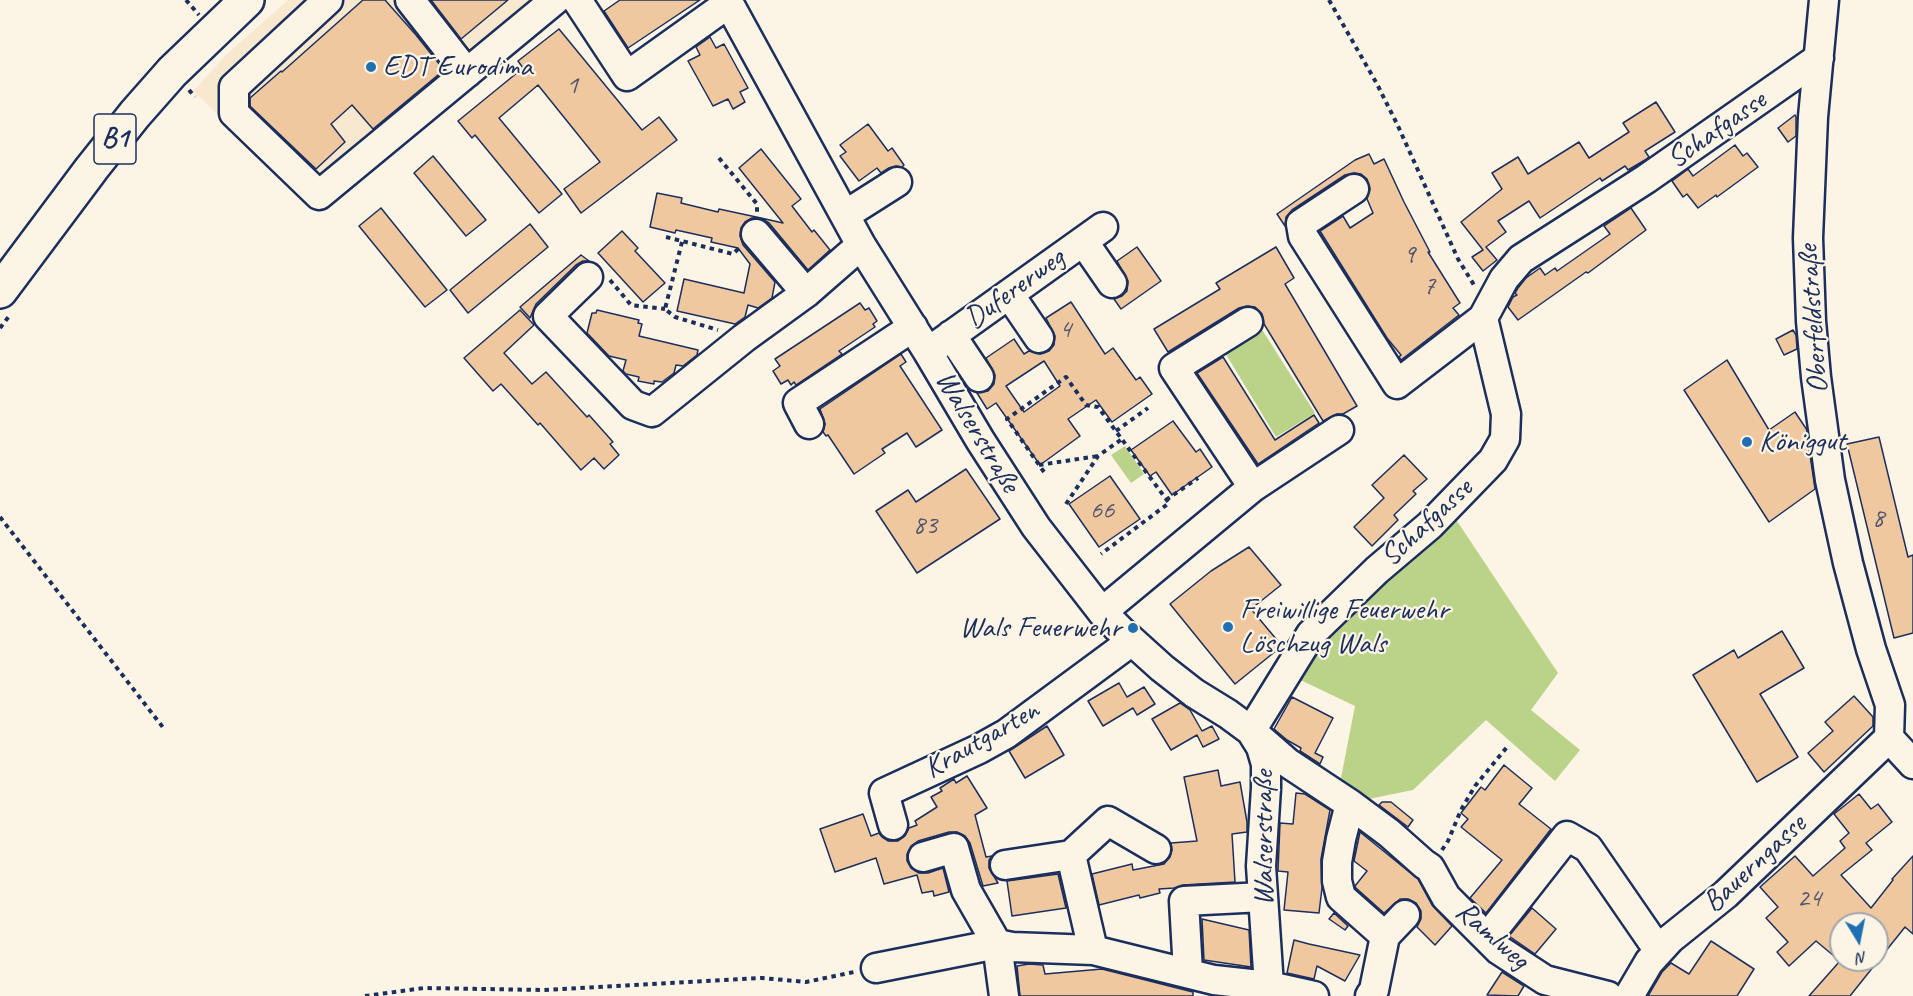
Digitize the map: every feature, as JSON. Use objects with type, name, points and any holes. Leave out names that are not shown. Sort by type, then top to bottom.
[{"type":"main road","name":"B1","points":[[0,291],[135,114],[172,72],[247,0]]},
{"type":"street","points":[[328,0],[234,87],[234,113],[319,195],[467,73],[537,6]]},
{"type":"street","points":[[410,0],[467,73]]},
{"type":"street","points":[[577,0],[627,76],[728,2]]},
{"type":"street","name":"Oberfeldstraße","points":[[1824,0],[1814,117],[1808,238],[1811,321],[1830,480],[1848,563],[1871,649],[1890,705],[1888,738]]},
{"type":"street","name":"Walserstraße","points":[[728,2],[861,245],[1010,488],[1036,526],[1102,612],[1162,668],[1251,731],[1261,747],[1266,764],[1260,866],[1268,991]]},
{"type":"street","name":"Schafgasse","points":[[1354,189],[1301,224],[1303,236],[1397,384],[1486,314],[1504,279],[1521,259],[1646,179],[1820,58]]},
{"type":"street","points":[[845,215],[897,182]]},
{"type":"street","points":[[756,234],[806,293]]},
{"type":"street","name":"Dufererweg","points":[[928,352],[1093,234],[1112,283]]},
{"type":"street","points":[[588,277],[548,316],[633,405],[652,412],[744,338],[806,293],[861,245]]},
{"type":"street","points":[[1009,294],[1039,339]]},
{"type":"street","name":"Schafgasse","points":[[1251,731],[1311,634],[1377,570],[1430,525],[1493,460],[1505,439],[1506,414],[1486,314]]},
{"type":"street","points":[[1248,322],[1174,368],[1253,487]]},
{"type":"street","points":[[798,405],[912,327]]},
{"type":"street","points":[[951,335],[979,377]]},
{"type":"street","points":[[1102,612],[1253,487],[1339,430]]},
{"type":"street","name":"Krautgarten","points":[[892,825],[884,793],[979,749],[1005,734],[1132,641]]},
{"type":"street","points":[[1251,731],[1288,763],[1389,832],[1430,868]]},
{"type":"street","points":[[1888,738],[1913,764]]},
{"type":"street","name":"Bauerngasse","points":[[1629,996],[1649,962],[1670,939],[1726,894],[1888,738]]},
{"type":"street","points":[[1350,804],[1337,861],[1337,881],[1341,897],[1384,936]]},
{"type":"street","points":[[1005,865],[1071,855],[1108,821],[1156,849]]},
{"type":"street","points":[[1487,938],[1567,837],[1588,848],[1659,951]]},
{"type":"street","points":[[923,857],[954,848],[966,890],[997,944],[1004,996]]},
{"type":"street","points":[[1071,855],[1093,950]]},
{"type":"street","name":"Ramlweg","points":[[1430,868],[1446,897],[1499,950],[1545,980],[1608,996]]},
{"type":"street","points":[[1188,972],[1184,901],[1263,897]]},
{"type":"street","points":[[1370,996],[1374,990],[1384,936],[1405,915]]},
{"type":"street","points":[[876,968],[997,944],[1012,947],[1093,950],[1214,980],[1268,991],[1314,996]]},
{"type":"path","points":[[1329,0],[1377,84],[1486,314]]},
{"type":"path","points":[[666,237],[732,254],[756,234],[757,204],[719,158]]},
{"type":"path","points":[[665,309],[682,242]]},
{"type":"path","points":[[588,277],[609,279],[632,305],[665,309],[675,317],[744,338]]},
{"type":"path","points":[[1044,472],[1007,419],[1066,377],[1086,405],[1098,407],[1169,503],[1101,554]]},
{"type":"path","points":[[1116,431],[1148,408]]},
{"type":"path","points":[[1066,504],[1098,456],[1122,439]]},
{"type":"path","points":[[1039,465],[1098,456]]},
{"type":"path","points":[[1166,500],[1198,478]]},
{"type":"path","points":[[0,517],[165,730]]},
{"type":"path","points":[[1430,868],[1448,841],[1461,810],[1475,786],[1507,747]]},
{"type":"path","points":[[365,996],[424,988],[544,990],[762,978],[806,982],[876,968]]},
{"type":"shaded area","points":[[288,0],[577,0],[316,209],[193,91],[226,55]]},
{"type":"green space","points":[[1261,328],[1315,413],[1276,437],[1224,351]]},
{"type":"green space","points":[[1125,446],[1144,474],[1131,483],[1111,455]]},
{"type":"green space","points":[[1453,515],[1558,673],[1531,710],[1580,750],[1555,781],[1486,720],[1413,790],[1359,801],[1339,788],[1355,706],[1292,676],[1311,646]]},
{"type":"building","name":"EDT Eurodima","points":[[363,0],[385,0],[444,70],[373,129],[352,105],[331,124],[345,142],[316,169],[250,106],[250,98]]},
{"type":"building","points":[[431,0],[508,0],[461,39]]},
{"type":"building","points":[[620,0],[700,0],[628,48],[604,11]]},
{"type":"building","points":[[559,29],[642,130],[659,117],[677,140],[581,213],[564,189],[600,162],[538,85],[499,118],[562,194],[539,213],[475,135],[472,138],[458,121],[523,68],[518,61]]},
{"type":"building","points":[[710,37],[716,48],[724,44],[748,88],[740,92],[745,102],[733,109],[728,99],[713,106],[688,61],[700,55],[696,47]]},
{"type":"building","points":[[1656,102],[1675,132],[1645,151],[1649,157],[1645,160],[1628,170],[1625,166],[1602,181],[1600,178],[1540,218],[1529,201],[1498,221],[1506,232],[1486,247],[1497,260],[1483,271],[1472,257],[1483,250],[1461,222],[1502,189],[1492,173],[1518,157],[1528,174],[1579,142],[1589,158],[1629,132],[1623,123]]},
{"type":"building","points":[[1795,115],[1796,136],[1788,142],[1778,128]]},
{"type":"building","points":[[868,124],[888,151],[892,148],[904,165],[889,168],[881,173],[877,168],[859,181],[840,156],[846,152],[840,145]]},
{"type":"building","points":[[1735,145],[1743,156],[1747,153],[1758,167],[1698,208],[1687,194],[1683,197],[1672,181],[1688,169],[1693,176]]},
{"type":"building","points":[[761,149],[801,199],[792,206],[812,232],[814,230],[830,250],[808,270],[769,223],[761,218],[783,223],[739,168]]},
{"type":"building","points":[[1369,154],[1374,164],[1384,159],[1430,252],[1428,252],[1460,303],[1453,308],[1459,315],[1401,360],[1399,357],[1401,355],[1387,338],[1320,231],[1343,216],[1350,228],[1373,213],[1367,199],[1370,189],[1367,179],[1361,174],[1345,175],[1292,210],[1286,217],[1285,226],[1277,214],[1355,160]]},
{"type":"building","points":[[433,156],[486,220],[466,236],[414,173]]},
{"type":"building","points":[[657,193],[682,198],[681,203],[718,212],[719,209],[761,218],[752,218],[745,222],[740,236],[743,245],[775,282],[772,298],[758,308],[748,305],[745,317],[735,324],[677,311],[684,279],[744,293],[750,264],[738,248],[711,242],[712,238],[650,227]]},
{"type":"building","points":[[381,208],[447,290],[425,307],[359,226]]},
{"type":"building","points":[[1631,208],[1646,230],[1588,273],[1586,272],[1518,320],[1508,307],[1526,278],[1540,268],[1545,275],[1555,268],[1557,271],[1610,234],[1604,226]]},
{"type":"building","points":[[530,224],[548,247],[468,313],[450,290]]},
{"type":"building","points":[[622,231],[638,248],[635,251],[665,283],[643,302],[598,253]]},
{"type":"building","points":[[1137,247],[1161,281],[1121,309],[1114,299],[1127,291],[1128,281],[1117,261]]},
{"type":"building","points":[[1276,247],[1294,278],[1285,284],[1357,406],[1323,421],[1264,324],[1262,314],[1255,307],[1239,308],[1168,352],[1154,329],[1220,289],[1216,283]]},
{"type":"building","points":[[581,255],[589,261],[576,265],[536,304],[530,318],[520,307]]},
{"type":"building","points":[[1071,302],[1105,354],[1113,348],[1136,380],[1140,377],[1152,394],[1112,422],[1096,400],[1068,419],[1080,436],[1040,465],[996,403],[987,409],[977,393],[988,391],[994,384],[995,375],[986,358],[1014,339],[1024,354],[1029,351],[1040,354],[1049,351],[1054,345],[1055,336],[1046,318]],"holes":[[[1044,361],[1060,386],[1024,412],[1006,386]]]},
{"type":"building","points":[[860,303],[865,310],[869,308],[877,321],[873,324],[875,327],[839,351],[842,354],[796,385],[794,382],[791,385],[788,380],[781,384],[773,371],[780,366],[775,359]]},
{"type":"building","points":[[520,310],[534,325],[504,353],[532,384],[546,372],[613,442],[610,444],[619,455],[604,469],[594,458],[581,470],[540,423],[538,425],[501,384],[493,391],[464,358]]},
{"type":"building","points":[[597,310],[639,320],[638,323],[642,324],[639,336],[698,350],[697,355],[683,366],[676,365],[674,373],[662,382],[654,381],[654,384],[638,381],[639,377],[623,371],[626,360],[609,356],[587,333],[592,313],[596,313]]},
{"type":"building","points":[[1793,330],[1796,335],[1797,349],[1784,355],[1776,339]]},
{"type":"building","points":[[901,354],[906,362],[900,366],[942,430],[916,447],[907,433],[882,449],[885,453],[854,474],[828,435],[826,436],[823,432],[825,424],[820,409]]},
{"type":"building","points":[[1223,357],[1275,440],[1314,415],[1319,423],[1258,464],[1197,373]]},
{"type":"building","name":"Königgut","points":[[1727,360],[1769,430],[1795,412],[1807,430],[1807,445],[1815,489],[1769,522],[1684,390]]},
{"type":"building","points":[[1173,421],[1196,452],[1200,449],[1212,467],[1172,495],[1156,472],[1150,476],[1131,450]]},
{"type":"building","points":[[1879,437],[1908,557],[1913,555],[1913,633],[1894,638],[1847,444]]},
{"type":"building","points":[[1404,455],[1427,479],[1413,491],[1416,494],[1394,515],[1398,520],[1372,546],[1354,527],[1384,498],[1372,485]]},
{"type":"building","points":[[966,469],[1000,519],[917,573],[876,511],[908,490],[916,502]]},
{"type":"building","points":[[1110,476],[1140,519],[1099,547],[1069,504]]},
{"type":"building","name":"Freiwillige Feuerwehr Löschzug Wals","points":[[1249,547],[1281,585],[1251,609],[1282,646],[1235,684],[1170,604],[1211,571]]},
{"type":"building","points":[[1782,631],[1804,668],[1760,694],[1798,757],[1757,782],[1693,675],[1734,650],[1738,658]]},
{"type":"building","points":[[1119,683],[1127,697],[1144,687],[1155,704],[1137,715],[1133,708],[1103,726],[1088,701]]},
{"type":"building","points":[[1854,696],[1873,717],[1873,726],[1824,772],[1808,753],[1833,731],[1825,722]]},
{"type":"building","points":[[1292,697],[1333,718],[1315,753],[1323,757],[1320,764],[1274,729]]},
{"type":"building","points":[[1180,703],[1190,710],[1202,731],[1212,726],[1219,739],[1203,747],[1197,735],[1171,750],[1152,719]]},
{"type":"building","points":[[1047,726],[1064,755],[1025,778],[1009,751]]},
{"type":"building","points":[[1504,765],[1532,788],[1519,804],[1551,829],[1486,913],[1470,898],[1502,860],[1461,827],[1468,819],[1461,813],[1481,787],[1485,790]]},
{"type":"building","points":[[1218,770],[1221,786],[1240,782],[1247,822],[1247,832],[1232,834],[1235,882],[1159,889],[1160,893],[1140,898],[1139,895],[1099,905],[1092,874],[1132,864],[1133,870],[1164,864],[1170,857],[1171,843],[1197,841],[1184,777]]},
{"type":"building","points":[[967,776],[987,808],[975,815],[986,857],[992,856],[989,860],[989,868],[998,883],[983,886],[970,843],[965,836],[957,832],[918,841],[911,846],[907,854],[907,861],[911,868],[919,873],[928,873],[943,868],[949,892],[934,896],[933,891],[922,893],[917,875],[884,884],[876,858],[835,872],[820,829],[863,814],[871,836],[879,833],[888,841],[898,841],[905,836],[909,828],[917,825],[915,821],[937,807],[931,797],[942,791],[940,788],[954,779],[956,783]]},
{"type":"building","points":[[1296,793],[1305,794],[1330,810],[1321,859],[1322,888],[1319,913],[1284,910],[1288,872],[1278,871],[1280,823],[1293,824]]},
{"type":"building","points":[[1859,794],[1871,809],[1878,804],[1892,822],[1866,843],[1872,850],[1841,875],[1871,908],[1892,879],[1913,856],[1913,934],[1905,927],[1889,947],[1889,912],[1829,912],[1829,952],[1816,941],[1789,966],[1777,952],[1788,942],[1766,918],[1778,907],[1760,887],[1795,856],[1813,876],[1845,848],[1840,841],[1849,833],[1834,814]]},
{"type":"building","points":[[1382,802],[1391,802],[1413,820],[1408,827],[1379,805]]},
{"type":"building","points":[[1360,832],[1418,879],[1432,905],[1452,926],[1435,945],[1417,927],[1421,919],[1421,911],[1416,903],[1408,899],[1400,899],[1384,913],[1356,888],[1355,886],[1367,871],[1354,861]]},
{"type":"building","points":[[1058,874],[1066,908],[1012,916],[1007,881]]},
{"type":"building","points":[[1532,908],[1556,929],[1535,954],[1509,936]]},
{"type":"building","points":[[1334,913],[1348,926],[1345,930],[1329,919]]},
{"type":"building","points":[[1202,919],[1249,930],[1251,967],[1204,960]]},
{"type":"building","points":[[1294,940],[1360,955],[1345,981],[1317,966],[1314,979],[1287,973]]},
{"type":"building","points":[[1711,941],[1754,969],[1737,996],[1648,996],[1662,972],[1671,963],[1689,974]]},
{"type":"building","points":[[1043,965],[1045,974],[1102,969],[1193,992],[1193,996],[1020,996],[1017,966]]},
{"type":"building","points":[[1502,972],[1524,986],[1518,996],[1487,995]]},
{"type":"building","points":[[1830,972],[1869,972],[1850,996],[1809,996]]},
{"type":"place","name":"EDT Eurodima","points":[[371,67]]},
{"type":"place","name":"Königgut","points":[[1747,442]]},
{"type":"place","name":"Freiwillige Feuerwehr Löschzug Wals","points":[[1228,627]]},
{"type":"place","name":"Wals Feuerwehr","points":[[1133,628]]}]
